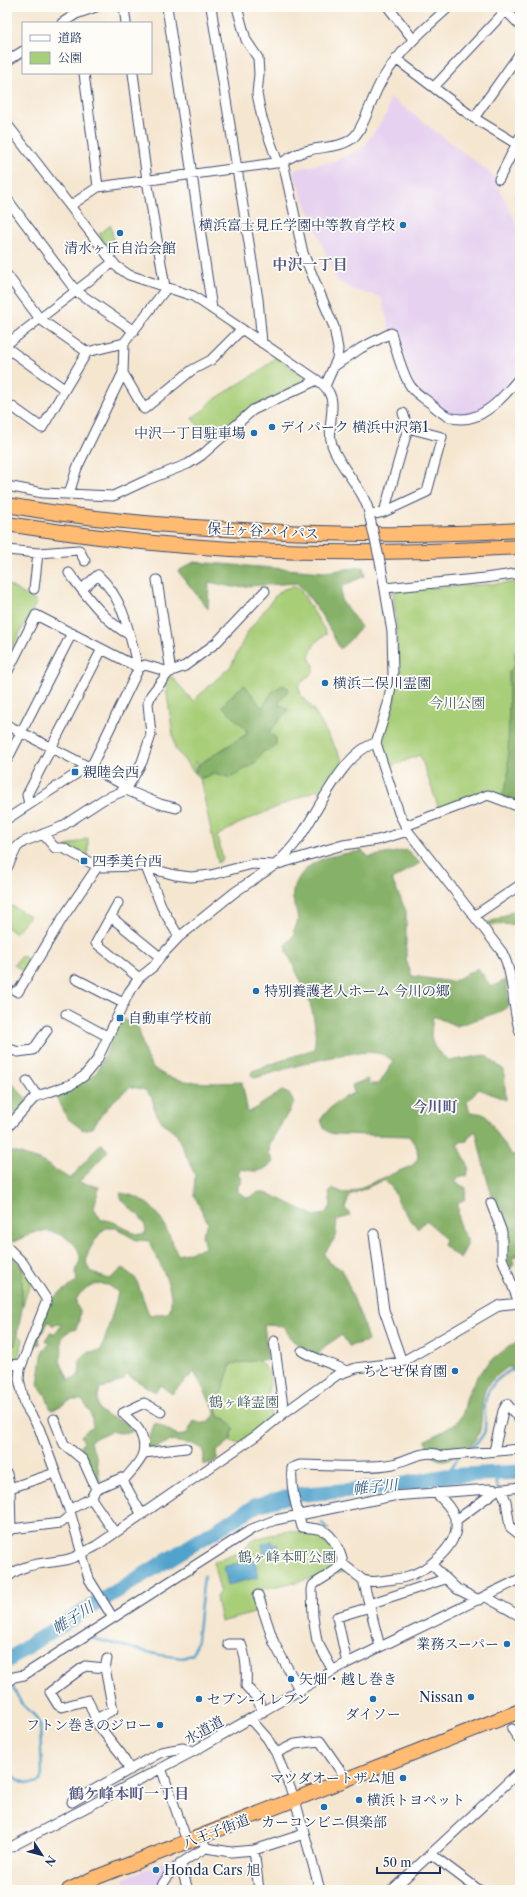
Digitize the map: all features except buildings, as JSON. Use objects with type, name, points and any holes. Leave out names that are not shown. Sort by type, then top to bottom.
[{"type":"highway","name":"保土ヶ谷バイパス","points":[[7,505],[133,522],[226,529],[348,535],[520,530]]},
{"type":"highway","name":"保土ヶ谷バイパス","points":[[7,524],[97,537],[202,547],[258,550],[364,552],[450,551],[520,547]]},
{"type":"highway","name":"八王子街道","points":[[69,1890],[93,1882],[186,1841],[203,1842],[295,1800],[520,1711]]},
{"type":"street","points":[[66,22],[77,19],[96,7]]},
{"type":"street","points":[[124,7],[126,22]]},
{"type":"street","points":[[167,7],[212,309]]},
{"type":"street","points":[[211,7],[258,299],[262,343]]},
{"type":"street","points":[[237,7],[246,40],[258,58],[259,74],[257,94],[262,118],[281,162],[303,253],[334,327],[338,350],[325,386]]},
{"type":"street","points":[[388,7],[413,39]]},
{"type":"street","points":[[70,206],[98,187],[281,162],[294,154],[312,149],[344,144],[360,131],[381,82],[396,59],[413,39],[449,7]]},
{"type":"street","points":[[434,87],[506,8],[520,25]]},
{"type":"street","points":[[7,61],[22,52]]},
{"type":"street","points":[[474,118],[520,53]]},
{"type":"street","points":[[396,59],[474,118],[519,143],[499,179]]},
{"type":"street","points":[[84,74],[98,187]]},
{"type":"street","points":[[7,403],[42,428],[87,352],[124,343],[165,290],[147,180],[132,74]]},
{"type":"street","points":[[7,124],[112,263],[129,275],[192,296],[317,380],[325,386],[331,395],[331,439],[344,471],[365,498],[381,566],[392,632],[392,674],[388,704],[376,743],[399,813],[406,828],[502,952],[516,985],[514,1008],[520,1032]]},
{"type":"street","points":[[7,199],[76,291],[134,331]]},
{"type":"street","points":[[7,344],[112,263]]},
{"type":"street","points":[[7,275],[40,319],[87,352]]},
{"type":"street","points":[[123,373],[144,409],[192,370],[211,360],[242,329]]},
{"type":"street","points":[[333,367],[361,348],[391,332],[408,382],[413,392],[445,415],[455,419],[475,417],[487,411],[520,383]]},
{"type":"street","points":[[69,494],[77,468],[123,373],[124,343]]},
{"type":"street","points":[[7,348],[64,389]]},
{"type":"street","points":[[502,398],[520,377]]},
{"type":"street","points":[[7,486],[43,493],[114,496],[147,480],[188,464],[202,455],[253,410],[317,380]]},
{"type":"street","points":[[384,512],[408,428],[403,413]]},
{"type":"street","points":[[369,516],[384,512],[427,492],[442,437],[408,428]]},
{"type":"street","points":[[7,550],[38,553],[79,550],[86,561]]},
{"type":"street","points":[[34,589],[38,553]]},
{"type":"street","points":[[70,573],[82,589],[117,628],[130,635]]},
{"type":"street","points":[[385,588],[520,573]]},
{"type":"street","points":[[7,819],[93,763],[138,668],[128,625],[114,593],[106,582],[98,575],[96,575],[82,589]]},
{"type":"street","points":[[157,580],[170,672]]},
{"type":"street","points":[[7,868],[17,847],[23,842],[61,827],[104,799],[127,788],[142,762],[151,735],[148,703],[151,695],[170,672],[185,666],[216,643],[265,591]]},
{"type":"street","points":[[7,673],[36,615],[138,668],[146,665],[170,672]]},
{"type":"street","points":[[7,760],[72,633]]},
{"type":"street","points":[[30,804],[28,795],[102,649]]},
{"type":"street","points":[[7,725],[127,788],[160,804],[176,808]]},
{"type":"street","points":[[7,1128],[37,1096],[72,1084],[84,1076],[97,1060],[129,992],[139,978],[154,966],[160,957],[180,937],[236,892],[275,865],[299,838],[344,766],[362,748],[376,743]]},
{"type":"street","points":[[43,834],[55,848],[64,848],[98,866],[129,865],[191,877],[211,875],[252,864],[275,865],[342,845],[378,840],[488,795],[520,807]]},
{"type":"street","points":[[16,991],[18,992],[62,918],[98,866]]},
{"type":"street","points":[[146,868],[162,908],[180,937]]},
{"type":"street","points":[[474,916],[520,885]]},
{"type":"street","points":[[118,903],[96,943],[139,978]]},
{"type":"street","points":[[111,917],[160,957]]},
{"type":"street","points":[[76,978],[124,1003]]},
{"type":"street","points":[[66,1014],[107,1036]]},
{"type":"street","points":[[7,1048],[18,1052],[33,1050],[47,1030]]},
{"type":"street","points":[[27,1081],[37,1096]]},
{"type":"street","points":[[7,1578],[22,1567],[38,1563],[65,1560],[82,1553],[115,1533],[257,1435],[284,1413],[337,1375],[346,1371],[371,1365],[402,1362],[500,1305],[520,1303],[502,1258],[502,1232],[491,1203]]},
{"type":"street","points":[[374,1234],[384,1310],[402,1362]]},
{"type":"street","points":[[7,1247],[23,1263],[47,1300],[21,1364],[19,1379],[25,1405],[39,1428],[56,1473],[70,1512],[89,1579],[111,1616]]},
{"type":"street","points":[[274,1341],[284,1413]]},
{"type":"street","points":[[302,1351],[316,1359],[337,1366],[346,1371]]},
{"type":"street","points":[[7,1368],[11,1365],[21,1364]]},
{"type":"street","points":[[122,1482],[142,1459],[144,1453],[140,1431],[123,1413],[144,1403],[160,1412]]},
{"type":"street","points":[[494,1451],[507,1404],[520,1420]]},
{"type":"street","points":[[54,1419],[64,1444],[83,1460],[96,1489]]},
{"type":"street","points":[[144,1453],[186,1448]]},
{"type":"street","points":[[435,1492],[449,1507],[455,1521],[452,1540],[447,1549],[431,1564],[406,1577],[370,1582],[364,1580],[346,1566],[331,1537],[324,1530],[302,1528],[291,1475],[292,1468],[300,1464],[377,1466],[392,1464],[426,1453],[441,1456],[520,1449]]},
{"type":"street","points":[[8,1490],[56,1473]]},
{"type":"street","points":[[7,1474],[9,1531],[61,1522],[70,1512],[91,1498],[96,1489],[121,1478],[142,1515]]},
{"type":"street","points":[[7,1682],[14,1677],[24,1675],[111,1616],[252,1529],[274,1520],[298,1511],[393,1496],[435,1492],[490,1489],[499,1490],[520,1487]]},
{"type":"street","points":[[455,1521],[499,1490]]},
{"type":"street","points":[[499,1490],[506,1501],[510,1527],[520,1535]]},
{"type":"street","points":[[91,1498],[115,1533]]},
{"type":"street","points":[[431,1564],[457,1589],[482,1598],[520,1616]]},
{"type":"street","points":[[333,1671],[317,1641],[313,1617],[313,1585],[346,1566]]},
{"type":"street","points":[[347,1663],[337,1617],[445,1579]]},
{"type":"street","name":"水道道","points":[[7,1849],[251,1720],[347,1663],[520,1579]]},
{"type":"street","points":[[364,1580],[380,1647]]},
{"type":"street","points":[[258,1595],[274,1643],[300,1691]]},
{"type":"street","points":[[228,1644],[241,1644],[247,1676],[246,1686],[256,1697],[263,1712]]},
{"type":"street","points":[[96,1719],[113,1710],[106,1664],[86,1666],[50,1692],[58,1705],[62,1707],[88,1700],[98,1725],[121,1754],[130,1770]]},
{"type":"street","points":[[251,1720],[267,1738],[276,1753],[295,1800],[320,1890]]},
{"type":"street","points":[[512,1729],[520,1741]]},
{"type":"street","points":[[276,1753],[295,1744],[320,1741],[347,1780]]},
{"type":"street","points":[[72,1802],[163,1752],[183,1748],[194,1751]]},
{"type":"street","points":[[161,1768],[186,1841]]},
{"type":"street","points":[[392,1890],[520,1771]]},
{"type":"street","points":[[160,1890],[163,1882],[180,1863],[203,1842],[231,1852],[254,1850],[304,1834]]},
{"type":"street","points":[[254,1850],[259,1890]]},
{"type":"street","points":[[431,1854],[479,1890]]},
{"type":"street","points":[[180,1863],[188,1890]]},
{"type":"street","points":[[462,1890],[469,1883]]},
{"type":"shaded area","points":[[390,97],[492,174],[515,221],[520,241],[520,367],[502,391],[481,410],[463,417],[447,413],[417,388],[407,373],[394,329],[390,330],[381,297],[353,290],[336,279],[292,170],[337,160],[364,147],[387,113]]},
{"type":"shaded area","name":"Honda Cars 旭","points":[[200,1845],[201,1849],[157,1890],[131,1890],[123,1879]]},
{"type":"green space","points":[[111,225],[114,244],[108,248],[99,234]]},
{"type":"green space","points":[[276,357],[309,379],[247,410],[210,441],[192,418],[206,408],[209,403],[261,370]]},
{"type":"green space","points":[[194,562],[325,572],[363,567],[365,576],[342,586],[341,600],[361,627],[340,649],[321,614],[297,583],[233,587],[209,582],[208,609],[178,571]]},
{"type":"green space","name":"今川公園","points":[[520,582],[520,805],[486,790],[439,809],[420,755],[387,768],[381,747],[382,734],[393,705],[397,681],[397,632],[393,590]]},
{"type":"green space","points":[[7,584],[37,602],[8,655],[7,655]]},
{"type":"green space","points":[[294,586],[301,591],[327,634],[318,641],[311,651],[309,658],[314,665],[313,672],[298,686],[302,697],[313,709],[344,763],[329,789],[314,791],[238,824],[217,836],[223,859],[218,863],[200,779],[215,773],[242,770],[252,765],[263,751],[271,750],[269,732],[288,710],[282,705],[273,705],[262,708],[236,691],[228,701],[246,729],[247,734],[198,765],[195,761],[195,773],[175,749],[165,681],[171,676],[193,701],[231,666],[247,633],[276,595],[284,589]]},
{"type":"green space","points":[[520,651],[520,802],[502,796],[508,778],[509,672],[515,664],[515,652]]},
{"type":"green space","points":[[245,685],[262,708],[273,691],[283,685],[289,689],[278,704],[288,710],[269,732],[276,738],[276,746],[271,750],[263,751],[257,761],[231,778],[214,773],[200,779],[195,773],[198,765],[247,734],[246,729],[222,706],[236,691]]},
{"type":"green space","points":[[88,838],[88,855],[91,860],[65,847]]},
{"type":"green space","points":[[407,850],[420,863],[392,880],[406,911],[406,960],[412,976],[452,982],[478,968],[491,987],[506,980],[509,1006],[499,1012],[457,1026],[433,1016],[431,1037],[434,1046],[449,1061],[485,1055],[504,1070],[506,1100],[479,1089],[467,1102],[470,1112],[485,1114],[511,1155],[520,1154],[520,1251],[517,1257],[512,1257],[514,1264],[511,1268],[507,1261],[507,1233],[500,1211],[495,1206],[485,1172],[476,1131],[469,1136],[467,1141],[460,1142],[458,1145],[469,1167],[467,1176],[458,1178],[455,1182],[466,1188],[465,1199],[458,1203],[460,1226],[467,1238],[467,1245],[460,1259],[443,1245],[445,1239],[426,1220],[418,1229],[400,1206],[392,1188],[384,1180],[350,1195],[345,1208],[350,1216],[337,1220],[335,1238],[324,1254],[329,1263],[342,1269],[362,1320],[368,1341],[349,1346],[342,1335],[325,1346],[317,1356],[293,1341],[283,1326],[264,1325],[268,1359],[231,1364],[216,1408],[218,1416],[227,1420],[234,1428],[230,1441],[216,1452],[217,1459],[203,1465],[204,1455],[202,1449],[193,1444],[170,1441],[148,1451],[147,1444],[155,1422],[179,1436],[187,1433],[194,1421],[201,1423],[206,1422],[215,1415],[214,1408],[194,1372],[172,1394],[160,1385],[155,1392],[126,1374],[124,1379],[110,1386],[100,1388],[98,1400],[99,1408],[108,1416],[128,1425],[132,1432],[118,1433],[111,1431],[91,1440],[90,1443],[96,1456],[100,1481],[97,1482],[85,1456],[78,1449],[84,1442],[81,1436],[87,1430],[93,1428],[91,1413],[82,1400],[71,1400],[53,1410],[50,1408],[46,1396],[38,1384],[43,1350],[51,1343],[45,1340],[50,1333],[54,1334],[62,1325],[57,1324],[53,1326],[49,1321],[39,1338],[40,1344],[36,1345],[31,1343],[44,1304],[77,1280],[76,1270],[80,1256],[78,1250],[69,1240],[57,1233],[43,1231],[36,1232],[13,1242],[7,1237],[7,1150],[40,1160],[70,1179],[101,1143],[108,1151],[79,1182],[99,1187],[94,1208],[101,1220],[113,1222],[134,1233],[145,1234],[144,1223],[141,1218],[125,1203],[121,1198],[120,1193],[132,1196],[142,1200],[158,1215],[169,1234],[178,1255],[205,1248],[202,1235],[208,1223],[194,1195],[195,1175],[176,1133],[161,1121],[155,1111],[152,1098],[148,1093],[143,1089],[131,1087],[109,1106],[92,1128],[83,1130],[67,1118],[55,1093],[86,1081],[97,1072],[121,1018],[138,1027],[149,1062],[156,1070],[166,1076],[191,1082],[242,1082],[248,1113],[282,1091],[291,1097],[294,1103],[270,1143],[269,1153],[273,1162],[262,1170],[255,1171],[241,1169],[238,1173],[242,1182],[238,1186],[238,1192],[248,1198],[259,1192],[272,1195],[315,1216],[324,1214],[331,1206],[329,1192],[332,1188],[346,1194],[413,1165],[418,1158],[417,1148],[409,1136],[334,1134],[326,1131],[321,1119],[332,1106],[343,1098],[354,1093],[352,1085],[368,1079],[370,1084],[379,1084],[394,1061],[386,1056],[369,1052],[354,1053],[319,1060],[255,1078],[251,1075],[252,1071],[314,1049],[315,1023],[312,1010],[303,986],[286,950],[288,949],[285,945],[295,934],[293,932],[296,927],[297,915],[293,894],[297,881],[309,866],[325,858],[362,851],[369,857]],"holes":[[[106,1228],[116,1228],[136,1240],[151,1241],[152,1249],[164,1273],[171,1294],[168,1313],[151,1315],[148,1312],[136,1279],[123,1268],[110,1279],[97,1275],[89,1269],[87,1265],[88,1254],[98,1236]],[[96,1284],[108,1285],[118,1292],[113,1313],[100,1351],[88,1352],[80,1359],[79,1375],[69,1380],[60,1361],[62,1337],[76,1329],[80,1311],[76,1302],[77,1298],[87,1288]]]},
{"type":"green space","points":[[12,906],[30,916],[15,933],[7,928],[7,913]]},
{"type":"green space","points":[[520,908],[520,924],[489,925],[488,923]]},
{"type":"green space","points":[[22,955],[33,963],[26,973],[14,965]]},
{"type":"green space","points":[[11,1082],[28,1101],[7,1124],[7,1085]]},
{"type":"green space","points":[[7,1252],[22,1265],[22,1309],[15,1345],[7,1345]]},
{"type":"green space","points":[[22,1265],[33,1281],[27,1292],[22,1309]]},
{"type":"green space","points":[[17,1335],[23,1339],[17,1361],[7,1366],[7,1345],[15,1345]]},
{"type":"green space","points":[[520,1340],[520,1370],[508,1367],[490,1382],[485,1390],[481,1425],[478,1436],[470,1445],[451,1459],[443,1460],[435,1458],[428,1450],[426,1440],[457,1422],[462,1415],[468,1395],[478,1376],[497,1356]]},
{"type":"green space","name":"鶴ヶ峰霊園","points":[[258,1360],[268,1371],[270,1376],[268,1401],[272,1420],[239,1444],[230,1441],[234,1428],[227,1420],[218,1416],[216,1408],[231,1364]]},
{"type":"green space","name":"鶴ヶ峰本町公園","points":[[289,1530],[301,1533],[307,1531],[320,1533],[329,1540],[344,1572],[262,1589],[265,1610],[221,1622],[216,1597],[220,1591],[213,1562],[244,1551],[251,1540]]},
{"type":"water","points":[[520,192],[520,220],[515,195]]},
{"type":"water","points":[[272,1541],[273,1545],[278,1544],[280,1552],[274,1554],[273,1550],[264,1553],[262,1544]]},
{"type":"water","points":[[254,1558],[259,1577],[228,1585],[224,1567]]},
{"type":"waterway","points":[[466,1451],[474,1445],[484,1433],[485,1407],[487,1394],[490,1388],[504,1374],[511,1370],[520,1373]]},
{"type":"waterway","points":[[445,1476],[458,1458]]},
{"type":"waterway","name":"帷子川","points":[[7,1661],[34,1642],[257,1505],[294,1495],[388,1487],[445,1476],[520,1472]]},
{"type":"waterway","points":[[494,1474],[498,1489]]},
{"type":"waterway","name":"帷子川","points":[[218,1534],[235,1518]]},
{"type":"waterway","points":[[322,1523],[328,1529]]},
{"type":"waterway","name":"帷子川","points":[[91,1638],[160,1655],[183,1658],[193,1654],[197,1640],[204,1576]]},
{"type":"waterway","name":"帷子川","points":[[34,1642],[65,1631]]},
{"type":"waterway","name":"帷子川","points":[[7,1676],[21,1703],[35,1716],[40,1725],[42,1774],[40,1781],[35,1783],[26,1783],[17,1779],[7,1769]]},
{"type":"place","name":"横浜富士見丘学園中等教育学校","points":[[403,225]]},
{"type":"place","name":"清水ヶ丘自治会館","points":[[120,233]]},
{"type":"place","name":"デイパーク 横浜中沢第1","points":[[272,427]]},
{"type":"place","name":"中沢一丁目駐車場","points":[[254,433]]},
{"type":"place","name":"横浜二俣川霊園","points":[[325,683]]},
{"type":"place","name":"親睦会西","points":[[75,772]]},
{"type":"place","name":"四季美台西","points":[[84,861]]},
{"type":"place","name":"特別養護老人ホーム 今川の郷","points":[[256,991]]},
{"type":"place","name":"自動車学校前","points":[[120,1018]]},
{"type":"place","name":"ちとせ保育園","points":[[455,1371]]},
{"type":"place","name":"業務スーパー","points":[[507,1644]]},
{"type":"place","name":"矢畑・越し巻き","points":[[291,1679]]},
{"type":"place","name":"Nissan","points":[[471,1697]]},
{"type":"place","name":"セブン-イレブン","points":[[199,1699]]},
{"type":"place","name":"ダイソー","points":[[373,1699]]},
{"type":"place","name":"フトン巻きのジロー","points":[[160,1725]]},
{"type":"place","name":"マツダオートザム旭","points":[[403,1778]]},
{"type":"place","name":"横浜トヨペット","points":[[359,1800]]},
{"type":"place","name":"カーコンビニ倶楽部","points":[[324,1807]]},
{"type":"place","name":"Honda Cars 旭","points":[[156,1870]]},
{"type":"district","name":"中沢一丁目","points":[[310,265]]},
{"type":"district","name":"今川町","points":[[435,1107]]},
{"type":"district","name":"鶴ケ峰本町一丁目","points":[[129,1794]]}]
